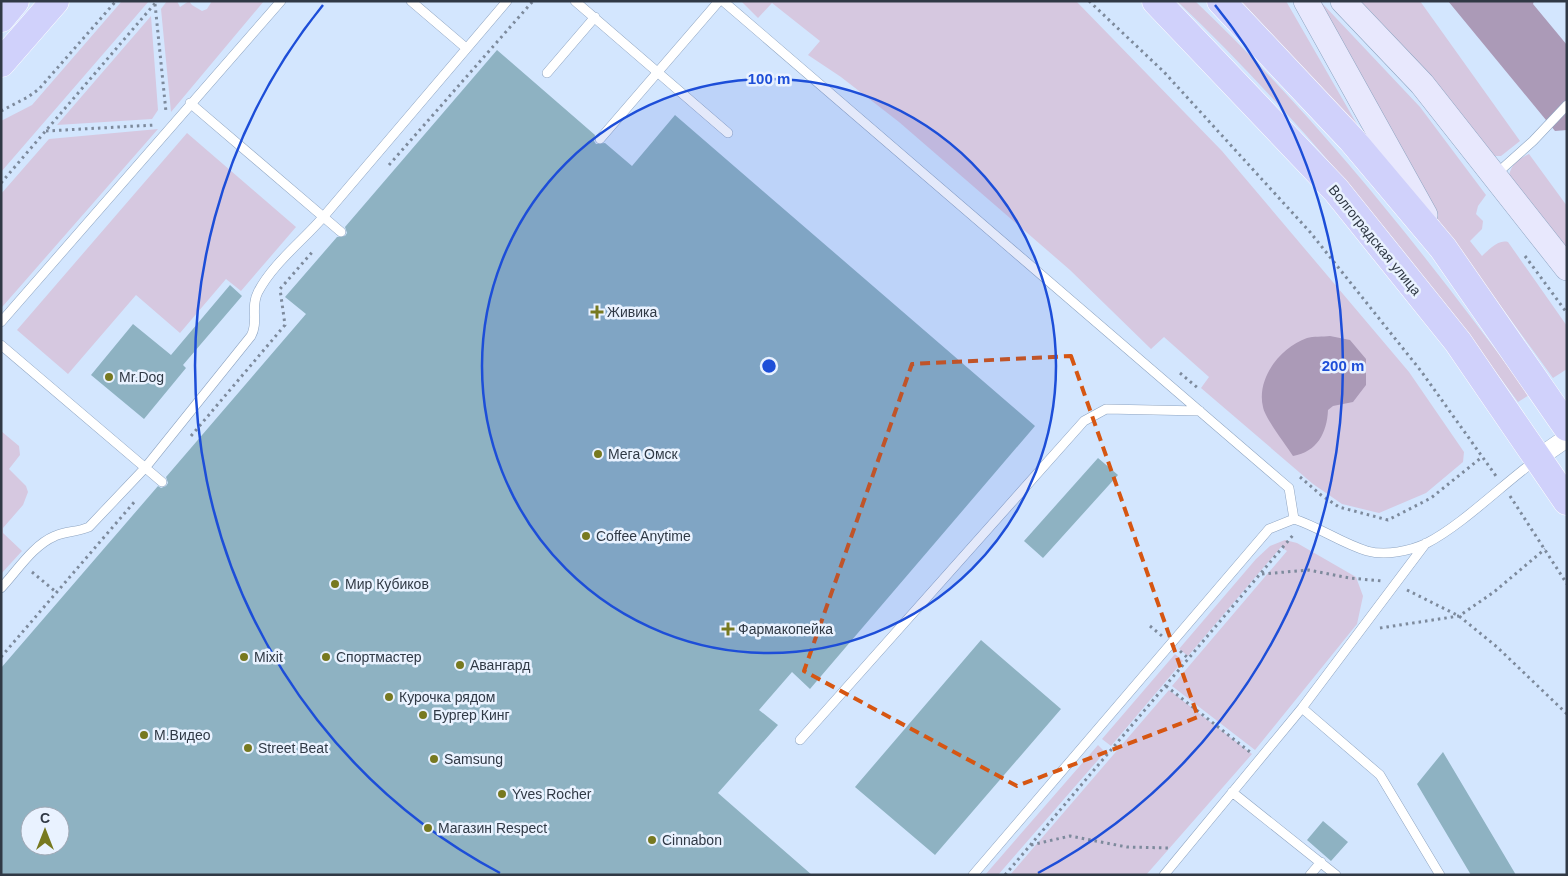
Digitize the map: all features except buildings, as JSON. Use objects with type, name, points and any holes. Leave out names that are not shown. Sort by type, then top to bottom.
[{"type":"main road","points":[[1,18],[15,1]]},
{"type":"main road","points":[[1,63],[54,1]]},
{"type":"main road","name":"Волгоградская улица","points":[[1156,1],[1336,190],[1458,342],[1567,501]]},
{"type":"main road","points":[[1220,1],[1352,140],[1443,248]]},
{"type":"main road","points":[[1306,1],[1443,248],[1567,428]]},
{"type":"main road","points":[[1343,1],[1422,84],[1567,268]]},
{"type":"street","points":[[1538,458],[1567,438]]},
{"type":"lane","points":[[1,322],[281,1]]},
{"type":"lane","points":[[411,1],[466,48]]},
{"type":"lane","points":[[1,588],[46,540],[61,533],[79,531],[89,527],[145,468],[251,336],[256,322],[254,310],[258,292],[270,275],[323,217],[507,1]]},
{"type":"lane","points":[[576,1],[728,132]]},
{"type":"lane","points":[[600,139],[719,1]]},
{"type":"lane","points":[[723,1],[1289,488],[1294,519]]},
{"type":"lane","points":[[547,73],[595,18]]},
{"type":"lane","points":[[190,104],[337,229]]},
{"type":"lane","points":[[1495,175],[1533,142],[1567,105]]},
{"type":"lane","points":[[1,345],[162,482]]},
{"type":"lane","points":[[800,740],[1084,421],[1106,409],[1200,411]]},
{"type":"lane","points":[[973,875],[1269,529],[1294,519],[1334,538],[1369,551],[1398,552],[1426,543],[1461,519],[1538,458]]},
{"type":"lane","points":[[1164,875],[1302,708],[1426,543]]},
{"type":"lane","points":[[1302,708],[1380,775],[1440,875]]},
{"type":"lane","points":[[1232,792],[1336,875]]},
{"type":"lane","points":[[1310,875],[1321,862]]},
{"type":"path","points":[[1,111],[39,89],[116,1]]},
{"type":"path","points":[[386,168],[533,1]]},
{"type":"path","points":[[1089,1],[1164,72],[1310,232],[1421,371],[1503,485],[1567,584]]},
{"type":"path","points":[[156,2],[166,116]]},
{"type":"path","points":[[1,183],[156,2]]},
{"type":"path","points":[[46,131],[158,125],[162,120]]},
{"type":"path","points":[[285,325],[280,288],[337,229]]},
{"type":"path","points":[[1525,256],[1567,313]]},
{"type":"path","points":[[1180,373],[1202,392]]},
{"type":"path","points":[[1298,476],[1339,507],[1388,520],[1431,498],[1482,457]]},
{"type":"path","points":[[1005,875],[1262,574],[1303,522]]},
{"type":"path","points":[[1360,632],[1459,616],[1494,592],[1545,549]]},
{"type":"path","points":[[1262,574],[1309,570],[1394,584],[1459,616],[1496,647],[1567,714]]},
{"type":"path","points":[[1166,686],[1259,759]]},
{"type":"path","points":[[1030,845],[1070,836],[1127,847],[1186,848]]},
{"type":"highlighted area","points":[[1071,356],[1198,717],[1017,786],[804,671],[912,364]]},
{"type":"shaded area","points":[[122,1],[149,1],[1,172],[1,121],[32,105]]},
{"type":"shaded area","points":[[167,1],[177,1],[180,7],[189,1],[202,11],[207,9],[212,1],[264,1],[171,112],[161,9]]},
{"type":"shaded area","points":[[741,1],[1076,1],[1222,151],[1409,372],[1464,452],[1463,462],[1426,493],[1379,513],[1342,504],[1313,484],[1201,388],[1209,377],[1164,337],[1151,349],[1070,270],[899,122],[841,77],[808,55],[820,41],[772,3],[758,18]]},
{"type":"shaded area","points":[[1177,1],[1195,1],[1286,93],[1329,141],[1371,190],[1529,395],[1518,402],[1398,245],[1314,144],[1224,47]]},
{"type":"shaded area","points":[[1241,1],[1286,1],[1358,126]]},
{"type":"shaded area","points":[[1320,1],[1420,107],[1486,195],[1478,206],[1476,214],[1483,221],[1482,229],[1470,241],[1482,256],[1497,244],[1504,241],[1508,242],[1567,326],[1567,369],[1553,378],[1423,199]]},
{"type":"shaded area","points":[[1356,1],[1420,1],[1520,141],[1501,156],[1491,156]]},
{"type":"shaded area","points":[[1448,1],[1534,1],[1533,4],[1567,45],[1567,130],[1555,131]]},
{"type":"shaded area","points":[[151,16],[158,110],[152,119],[57,125]]},
{"type":"shaded area","points":[[158,129],[1,308],[1,194],[49,139]]},
{"type":"shaded area","points":[[187,133],[296,227],[241,291],[226,279],[180,333],[136,295],[68,374],[17,330]]},
{"type":"shaded area","points":[[1529,154],[1567,206],[1567,258],[1509,182],[1511,168],[1520,159]]},
{"type":"shaded area","points":[[1330,336],[1350,340],[1366,359],[1366,385],[1353,402],[1333,406],[1328,410],[1323,434],[1319,440],[1308,450],[1293,456],[1265,412],[1262,396],[1263,385],[1273,365],[1288,348],[1307,338]]},
{"type":"shaded area","points":[[1,431],[19,446],[20,455],[9,469],[26,486],[28,492],[23,505],[3,528],[3,533],[22,551],[1,574]]},
{"type":"shaded area","points":[[1285,540],[1297,543],[1356,577],[1363,596],[1357,624],[1255,750],[1172,686],[1287,551],[1281,547],[1188,656],[1179,649],[1256,559],[1270,546]]},
{"type":"shaded area","points":[[1175,654],[1183,661],[1111,746],[1102,739]]},
{"type":"shaded area","points":[[1169,690],[1252,754],[1146,875],[1010,875]]},
{"type":"shaded area","points":[[1098,745],[1105,752],[998,875],[985,875]]},
{"type":"place","name":"Живика","points":[[597,312]]},
{"type":"place","name":"Mr.Dog","points":[[109,377]]},
{"type":"place","name":"Мега Омск","points":[[598,454]]},
{"type":"place","name":"Coffee Anytime","points":[[586,536]]},
{"type":"place","name":"Мир Кубиков","points":[[335,584]]},
{"type":"place","name":"Фармакопейка","points":[[728,629]]},
{"type":"place","name":"Mixit","points":[[244,657]]},
{"type":"place","name":"Спортмастер","points":[[326,657]]},
{"type":"place","name":"Авангард","points":[[460,665]]},
{"type":"place","name":"Курочка рядом","points":[[389,697]]},
{"type":"place","name":"Бургер Кинг","points":[[423,715]]},
{"type":"place","name":"М.Видео","points":[[144,735]]},
{"type":"place","name":"Street Beat","points":[[248,748]]},
{"type":"place","name":"Samsung","points":[[434,759]]},
{"type":"place","name":"Yves Rocher","points":[[502,794]]},
{"type":"place","name":"Магазин Respect","points":[[428,828]]},
{"type":"place","name":"Cinnabon","points":[[652,840]]}]
